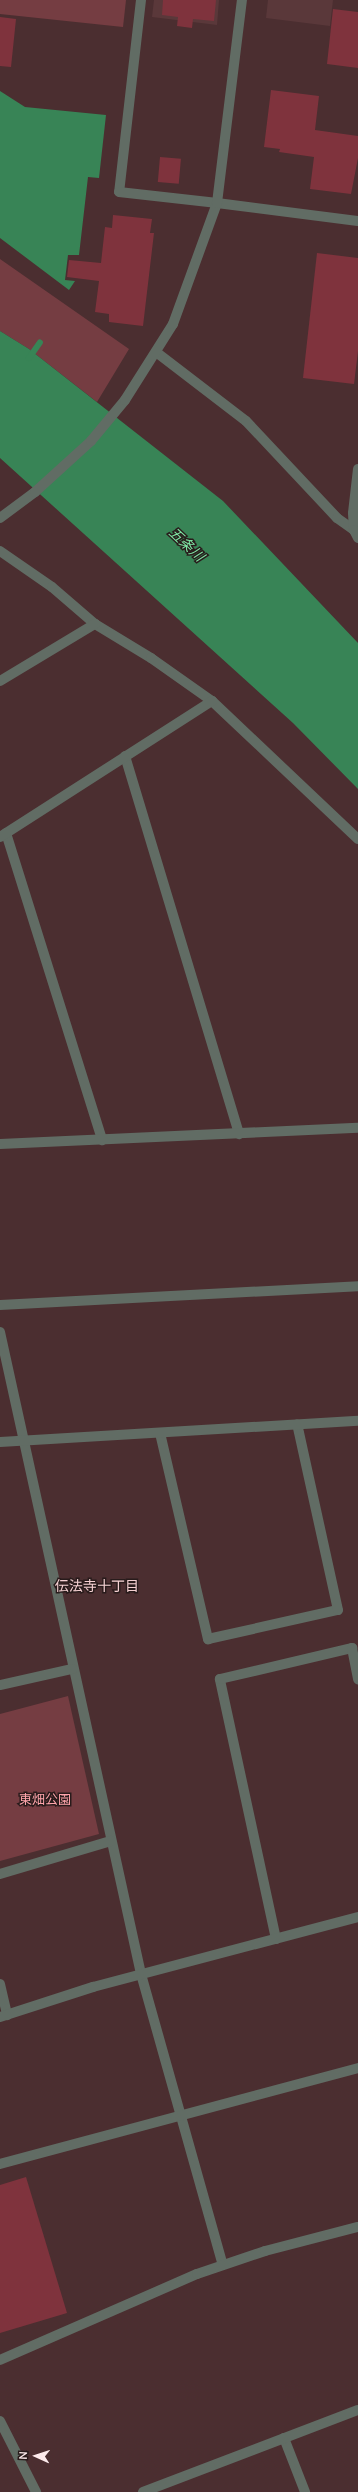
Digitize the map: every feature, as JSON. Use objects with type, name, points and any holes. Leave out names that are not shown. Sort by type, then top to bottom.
[{"type":"street","points":[[141,0],[119,192],[358,221]]},
{"type":"street","points":[[0,518],[35,492],[90,441],[140,379],[174,324],[217,203],[242,0]]},
{"type":"street","points":[[156,352],[246,421],[337,518],[356,534]]},
{"type":"street","points":[[356,534],[358,469]]},
{"type":"street","points":[[0,551],[52,587],[95,624],[151,658],[212,702],[358,839]]},
{"type":"street","points":[[0,681],[95,624]]},
{"type":"street","points":[[102,1140],[3,835],[212,702]]},
{"type":"street","points":[[125,756],[239,1134]]},
{"type":"street","points":[[0,1144],[358,1128]]},
{"type":"street","points":[[0,1305],[358,1286]]},
{"type":"street","points":[[0,1332],[22,1441],[72,1669],[141,1974],[178,2115],[223,2265]]},
{"type":"street","points":[[0,1442],[358,1421]]},
{"type":"street","points":[[160,1432],[208,1639],[338,1610],[297,1424]]},
{"type":"street","points":[[276,1939],[220,1679],[352,1648],[358,1679]]},
{"type":"street","points":[[0,1684],[72,1669]]},
{"type":"street","points":[[0,1874],[111,1841]]},
{"type":"street","points":[[0,1984],[4,2016],[141,1974],[358,1917]]},
{"type":"street","points":[[0,2164],[178,2115],[358,2068]]},
{"type":"street","points":[[0,2360],[223,2265],[358,2227]]},
{"type":"street","points":[[143,2492],[358,2410]]},
{"type":"street","points":[[0,2421],[36,2492]]},
{"type":"street","points":[[284,2438],[305,2492]]},
{"type":"shaded area","points":[[154,0],[219,0],[217,25],[152,17]]},
{"type":"shaded area","points":[[268,0],[333,0],[330,26],[266,18]]},
{"type":"green space","points":[[0,0],[126,0],[123,27],[0,14]]},
{"type":"green space","points":[[0,259],[129,349],[97,402],[29,349],[0,331]]},
{"type":"green space","name":"東畑公園","points":[[68,1696],[99,1834],[0,1861],[0,1714]]},
{"type":"water","points":[[0,91],[25,107],[106,115],[99,178],[88,177],[79,255],[68,255],[65,280],[75,281],[69,290],[0,238]]},
{"type":"water","name":"五条川","points":[[0,331],[29,349],[223,501],[358,643],[358,789],[293,723],[0,458]]},
{"type":"building","points":[[163,0],[216,0],[214,21],[193,19],[192,28],[177,26],[178,17],[162,15]]},
{"type":"building","points":[[333,9],[358,12],[358,68],[327,64]]},
{"type":"building","points":[[0,17],[16,19],[11,67],[0,66]]},
{"type":"building","points":[[271,90],[319,96],[315,130],[358,136],[358,158],[351,194],[310,189],[314,157],[279,152],[280,149],[264,147]]},
{"type":"building","points":[[160,157],[181,159],[179,184],[158,182]]},
{"type":"building","points":[[113,215],[152,219],[150,233],[154,233],[143,326],[109,322],[109,314],[95,312],[99,281],[67,277],[69,260],[101,263],[105,227],[112,228]]},
{"type":"building","points":[[317,253],[358,258],[358,351],[354,384],[303,378]]},
{"type":"building","points":[[26,2177],[67,2313],[0,2333],[0,2185]]},
{"type":"waterway","points":[[29,358],[40,342]]},
{"type":"district","name":"伝法寺十丁目","points":[[97,1587]]}]
